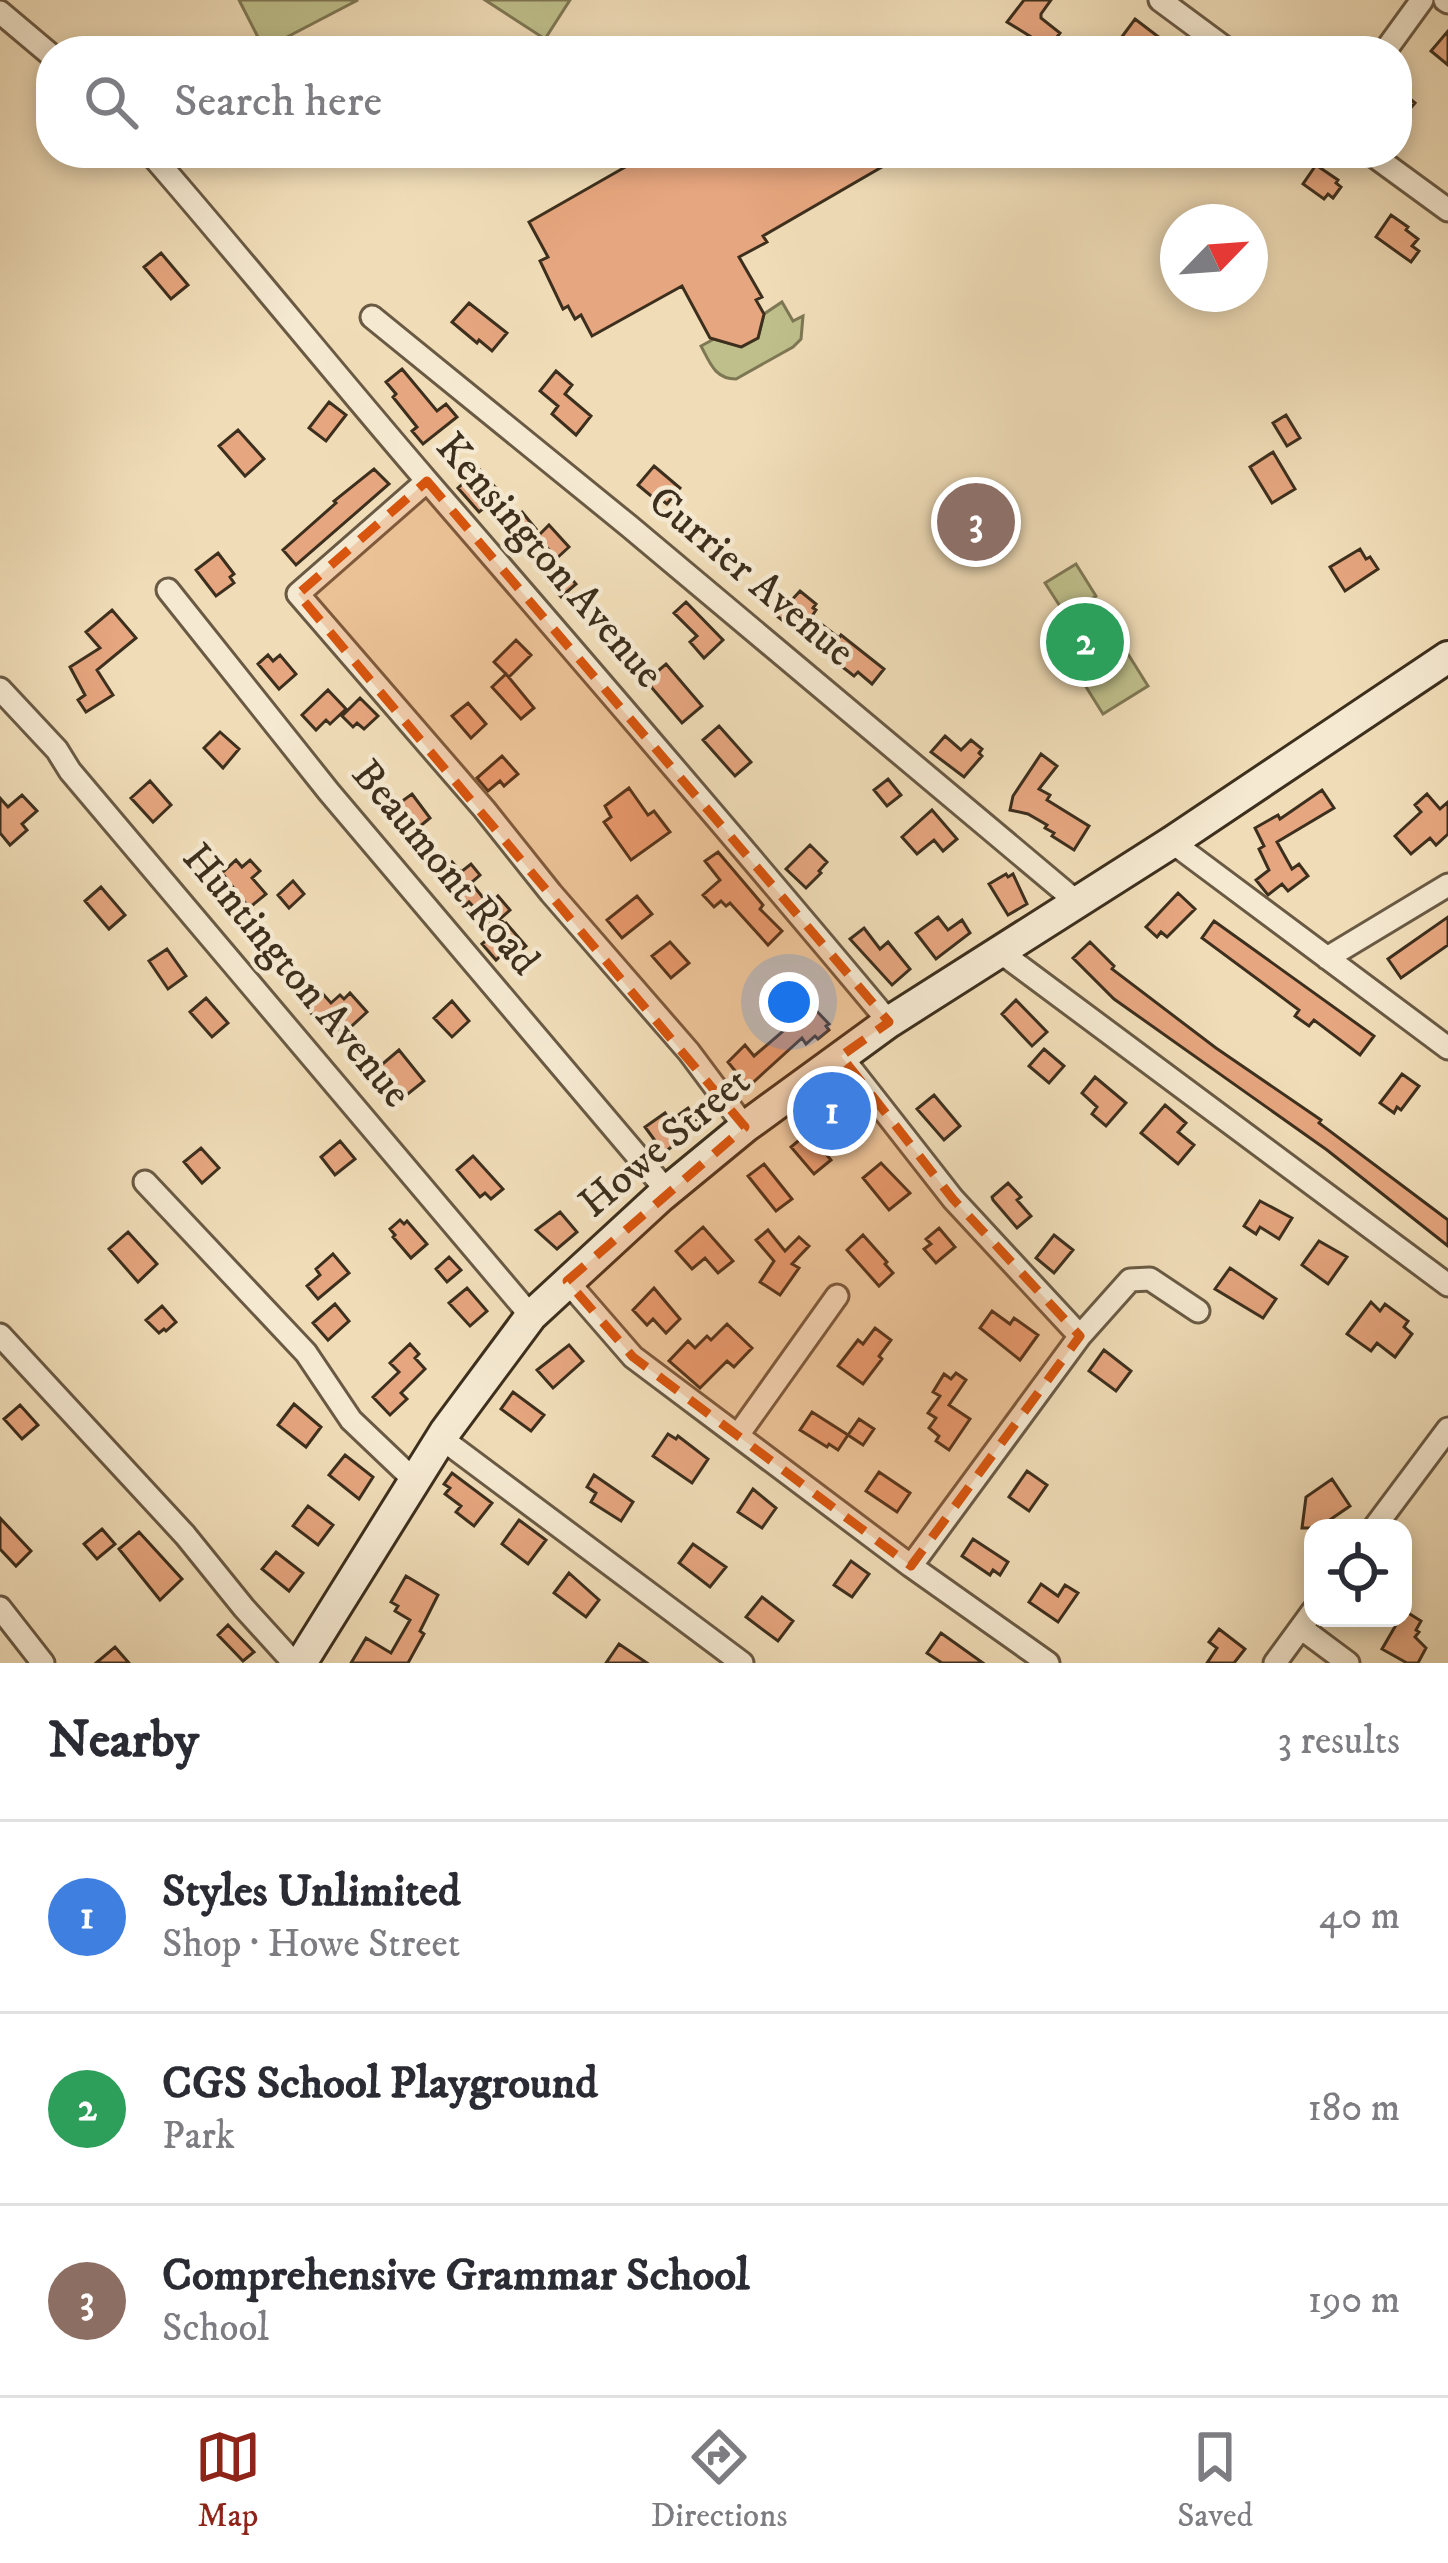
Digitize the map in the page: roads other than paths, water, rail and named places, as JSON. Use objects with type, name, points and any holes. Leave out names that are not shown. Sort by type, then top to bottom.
[{"type":"main road","name":"Howe Street","points":[[298,1663],[441,1438],[530,1316],[667,1191],[745,1127],[889,1022],[1172,842],[1448,657]]},
{"type":"street","points":[[1160,0],[1209,36]]},
{"type":"street","points":[[1395,36],[1422,0]]},
{"type":"street","points":[[0,12],[36,42]]},
{"type":"street","name":"Kensington Avenue","points":[[163,168],[889,1022]]},
{"type":"street","points":[[1391,168],[1448,209]]},
{"type":"street","name":"Currier Avenue","points":[[372,317],[666,556],[1077,902]]},
{"type":"street","points":[[427,481],[298,594],[689,1052],[745,1127]]},
{"type":"street","name":"Beaumont Road","points":[[168,590],[329,792],[667,1191]]},
{"type":"street","name":"Huntington Avenue","points":[[0,689],[57,750],[530,1316]]},
{"type":"street","points":[[1172,842],[1448,1048]]},
{"type":"street","points":[[1327,958],[1448,885]]},
{"type":"street","points":[[999,951],[1448,1285]]},
{"type":"street","points":[[841,1056],[953,1199],[1080,1336]]},
{"type":"street","points":[[145,1183],[307,1353],[351,1420],[414,1480]]},
{"type":"street","points":[[911,1566],[1080,1336],[1130,1280],[1150,1279],[1198,1311]]},
{"type":"street","points":[[568,1281],[633,1358],[1048,1663]]},
{"type":"street","points":[[738,1435],[837,1296]]},
{"type":"street","points":[[0,1335],[298,1663]]},
{"type":"street","points":[[1381,1519],[1448,1429]]},
{"type":"street","points":[[441,1438],[742,1663]]},
{"type":"street","points":[[0,1608],[43,1663]]},
{"type":"street","points":[[1275,1663],[1304,1624]]},
{"type":"street","points":[[1314,1627],[1348,1663]]},
{"type":"place","name":"Comprehensive Grammar School","points":[[976,522]]},
{"type":"place","name":"CGS School Playground","points":[[1085,642]]},
{"type":"place","name":"Styles Unlimited","points":[[832,1111]]}]
